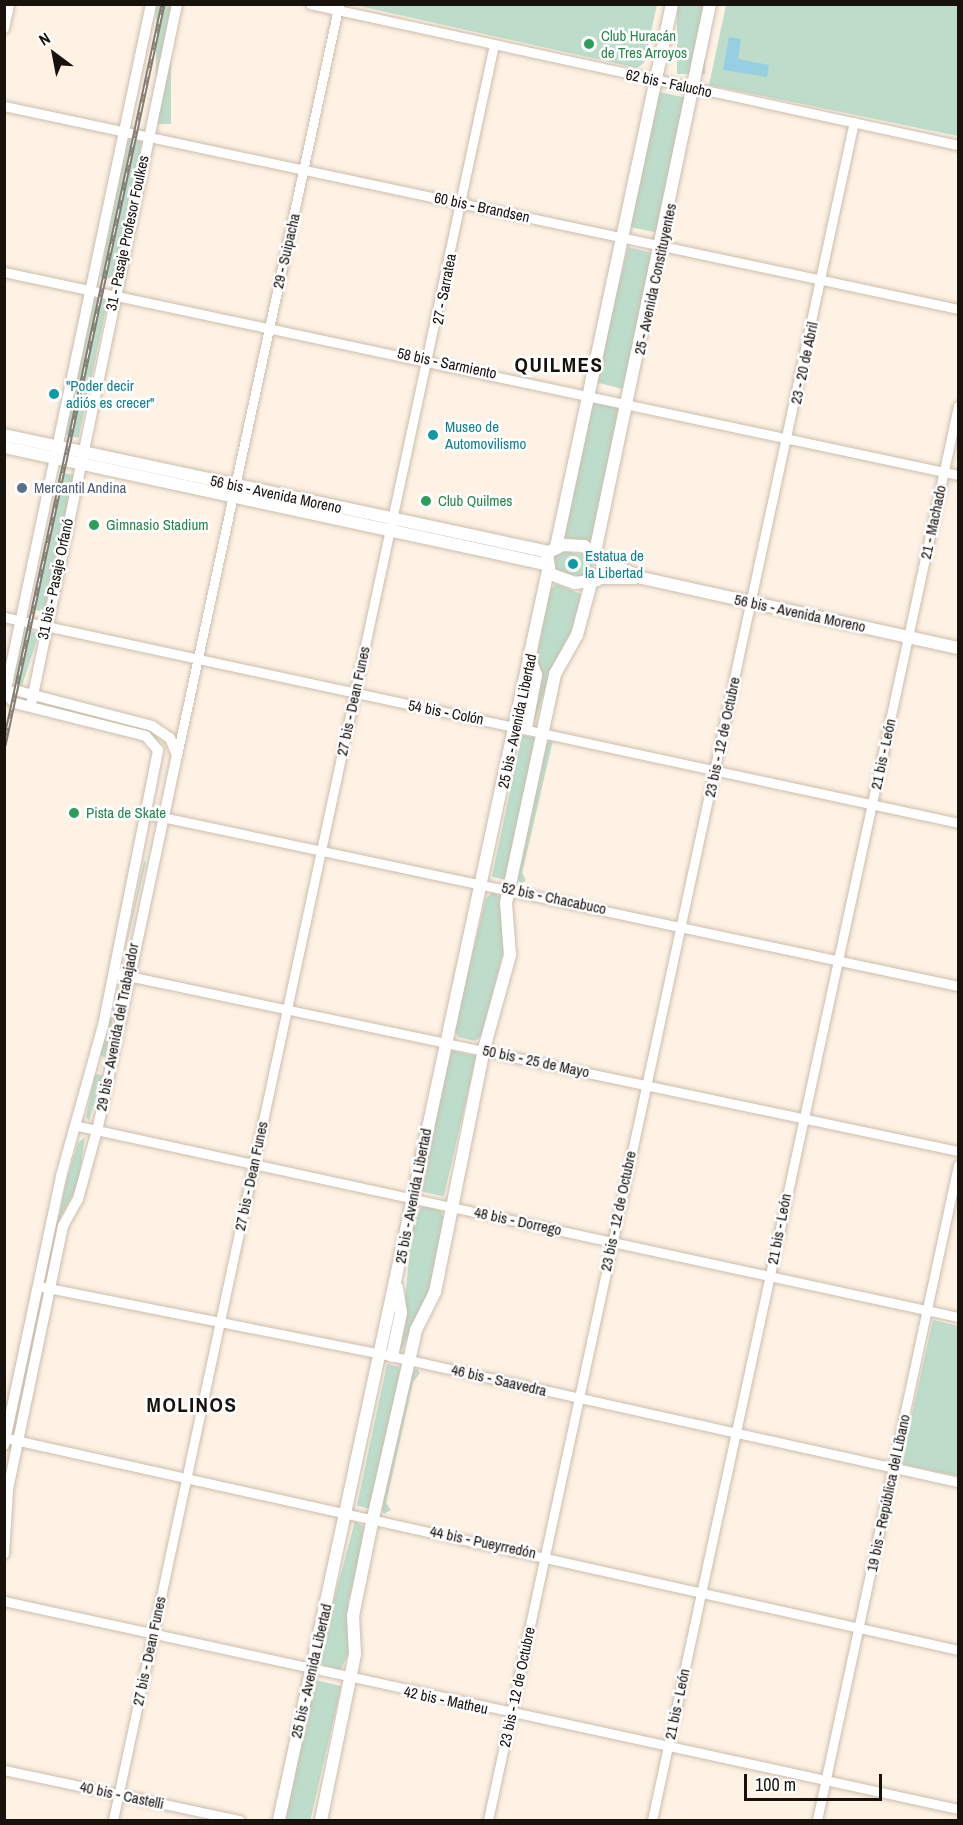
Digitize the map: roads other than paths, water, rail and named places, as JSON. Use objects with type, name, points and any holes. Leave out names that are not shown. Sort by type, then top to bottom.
[{"type":"main road","points":[[549,558],[623,237],[672,4]]},
{"type":"main road","name":"25 - Avenida Constituyentes","points":[[598,556],[627,403],[663,246],[712,4]]},
{"type":"main road","name":"56 bis - Avenida Moreno","points":[[4,435],[56,453]]},
{"type":"main road","name":"56 bis - Avenida Moreno","points":[[4,447],[81,457],[235,485],[393,526]]},
{"type":"main road","name":"56 bis - Avenida Moreno","points":[[81,457],[234,498],[393,526],[549,558],[576,545],[642,578],[958,648]]},
{"type":"main road","name":"25 bis - Avenida Libertad","points":[[321,1821],[350,1679],[353,1616],[373,1518],[408,1359],[435,1292],[484,1049],[510,955],[509,888],[555,674],[577,635],[594,580],[598,556]]},
{"type":"main road","name":"56 bis - Avenida Moreno","points":[[549,558],[567,582],[642,578]]},
{"type":"main road","name":"25 bis - Avenida Libertad","points":[[279,1821],[309,1672],[387,1355],[396,1283],[411,1199],[445,1041],[521,727],[530,661],[549,558]]},
{"type":"street","points":[[4,28],[9,4]]},
{"type":"street","name":"31 - Pasaje Profesor Foulkes","points":[[56,453],[89,288],[151,4]]},
{"type":"street","name":"31 - Pasaje Profesor Foulkes","points":[[81,457],[177,4]]},
{"type":"street","name":"62 bis - Falucho","points":[[310,4],[339,8],[494,45],[958,145]]},
{"type":"street","name":"29 - Suipacha","points":[[234,498],[269,326],[305,172],[339,8]]},
{"type":"street","name":"27 - Sarratea","points":[[393,526],[494,45]]},
{"type":"street","name":"60 bis - Brandsen","points":[[4,106],[124,130],[305,172],[822,278],[958,309]]},
{"type":"street","name":"23 - 20 de Abril","points":[[750,603],[789,438],[854,122]]},
{"type":"street","name":"58 bis - Sarmiento","points":[[4,272],[430,358],[958,475]]},
{"type":"street","name":"21 - Machado","points":[[907,637],[958,406]]},
{"type":"street","name":"31 bis - Pasaje Orfanó","points":[[5,694],[56,453]]},
{"type":"street","name":"31 bis - Pasaje Orfanó","points":[[31,707],[45,625],[81,457]]},
{"type":"street","name":"29 bis - Avenida del Trabajador","points":[[5,1550],[8,1490],[42,1343],[63,1226],[78,1199],[97,1130],[127,974],[234,498]]},
{"type":"street","name":"27 bis - Dean Funes","points":[[113,1821],[253,1163],[323,849],[354,693],[393,526]]},
{"type":"street","name":"23 bis - 12 de Octubre","points":[[488,1821],[581,1399],[645,1084],[750,603]]},
{"type":"street","name":"54 bis - Colón","points":[[4,617],[354,693],[543,731],[958,823]]},
{"type":"street","name":"21 bis - León","points":[[652,1821],[770,1275],[801,1118],[872,805],[907,637]]},
{"type":"street","points":[[5,694],[32,695],[152,726],[170,738],[176,758],[157,758]]},
{"type":"street","points":[[5,694],[31,707]]},
{"type":"street","name":"29 bis - Avenida del Trabajador","points":[[5,1441],[38,1286],[114,973],[148,814],[157,758],[155,742],[31,707]]},
{"type":"street","name":"52 bis - Chacabuco","points":[[148,814],[509,888],[958,987]]},
{"type":"street","points":[[139,854],[153,856]]},
{"type":"street","name":"50 bis - 25 de Mayo","points":[[114,973],[287,1007],[958,1151]]},
{"type":"street","points":[[91,1064],[110,1068]]},
{"type":"street","name":"48 bis - Dorrego","points":[[78,1126],[958,1317]]},
{"type":"street","name":"19 bis - República del Líbano","points":[[817,1821],[958,1165]]},
{"type":"street","name":"46 bis - Saavedra","points":[[38,1286],[408,1359],[958,1482]]},
{"type":"street","points":[[27,1340],[42,1343]]},
{"type":"street","name":"44 bis - Pueyrredón","points":[[5,1441],[19,1442],[545,1555],[958,1650]]},
{"type":"street","name":"42 bis - Matheu","points":[[4,1601],[309,1672],[958,1809]]},
{"type":"street","name":"40 bis - Castelli","points":[[4,1770],[240,1821]]},
{"type":"water","points":[[729,37],[741,39],[738,59],[769,65],[767,77],[723,70]]},
{"type":"railway","points":[[4,745],[163,4]]},
{"type":"place","name":"Club Huracán de Tres Arroyos","points":[[589,44]]},
{"type":"place","name":"\"Poder decir adiós es crecer\"","points":[[54,394]]},
{"type":"place","name":"Museo de Automovilismo","points":[[433,435]]},
{"type":"place","name":"Mercantil Andina","points":[[22,488]]},
{"type":"place","name":"Club Quilmes","points":[[426,501]]},
{"type":"place","name":"Gimnasio Stadium","points":[[94,525]]},
{"type":"place","name":"Estatua de la Libertad","points":[[573,564]]},
{"type":"place","name":"Pista de Skate","points":[[74,813]]},
{"type":"district","name":"QUILMES","points":[[559,365]]},
{"type":"district","name":"MOLINOS","points":[[192,1405]]}]
